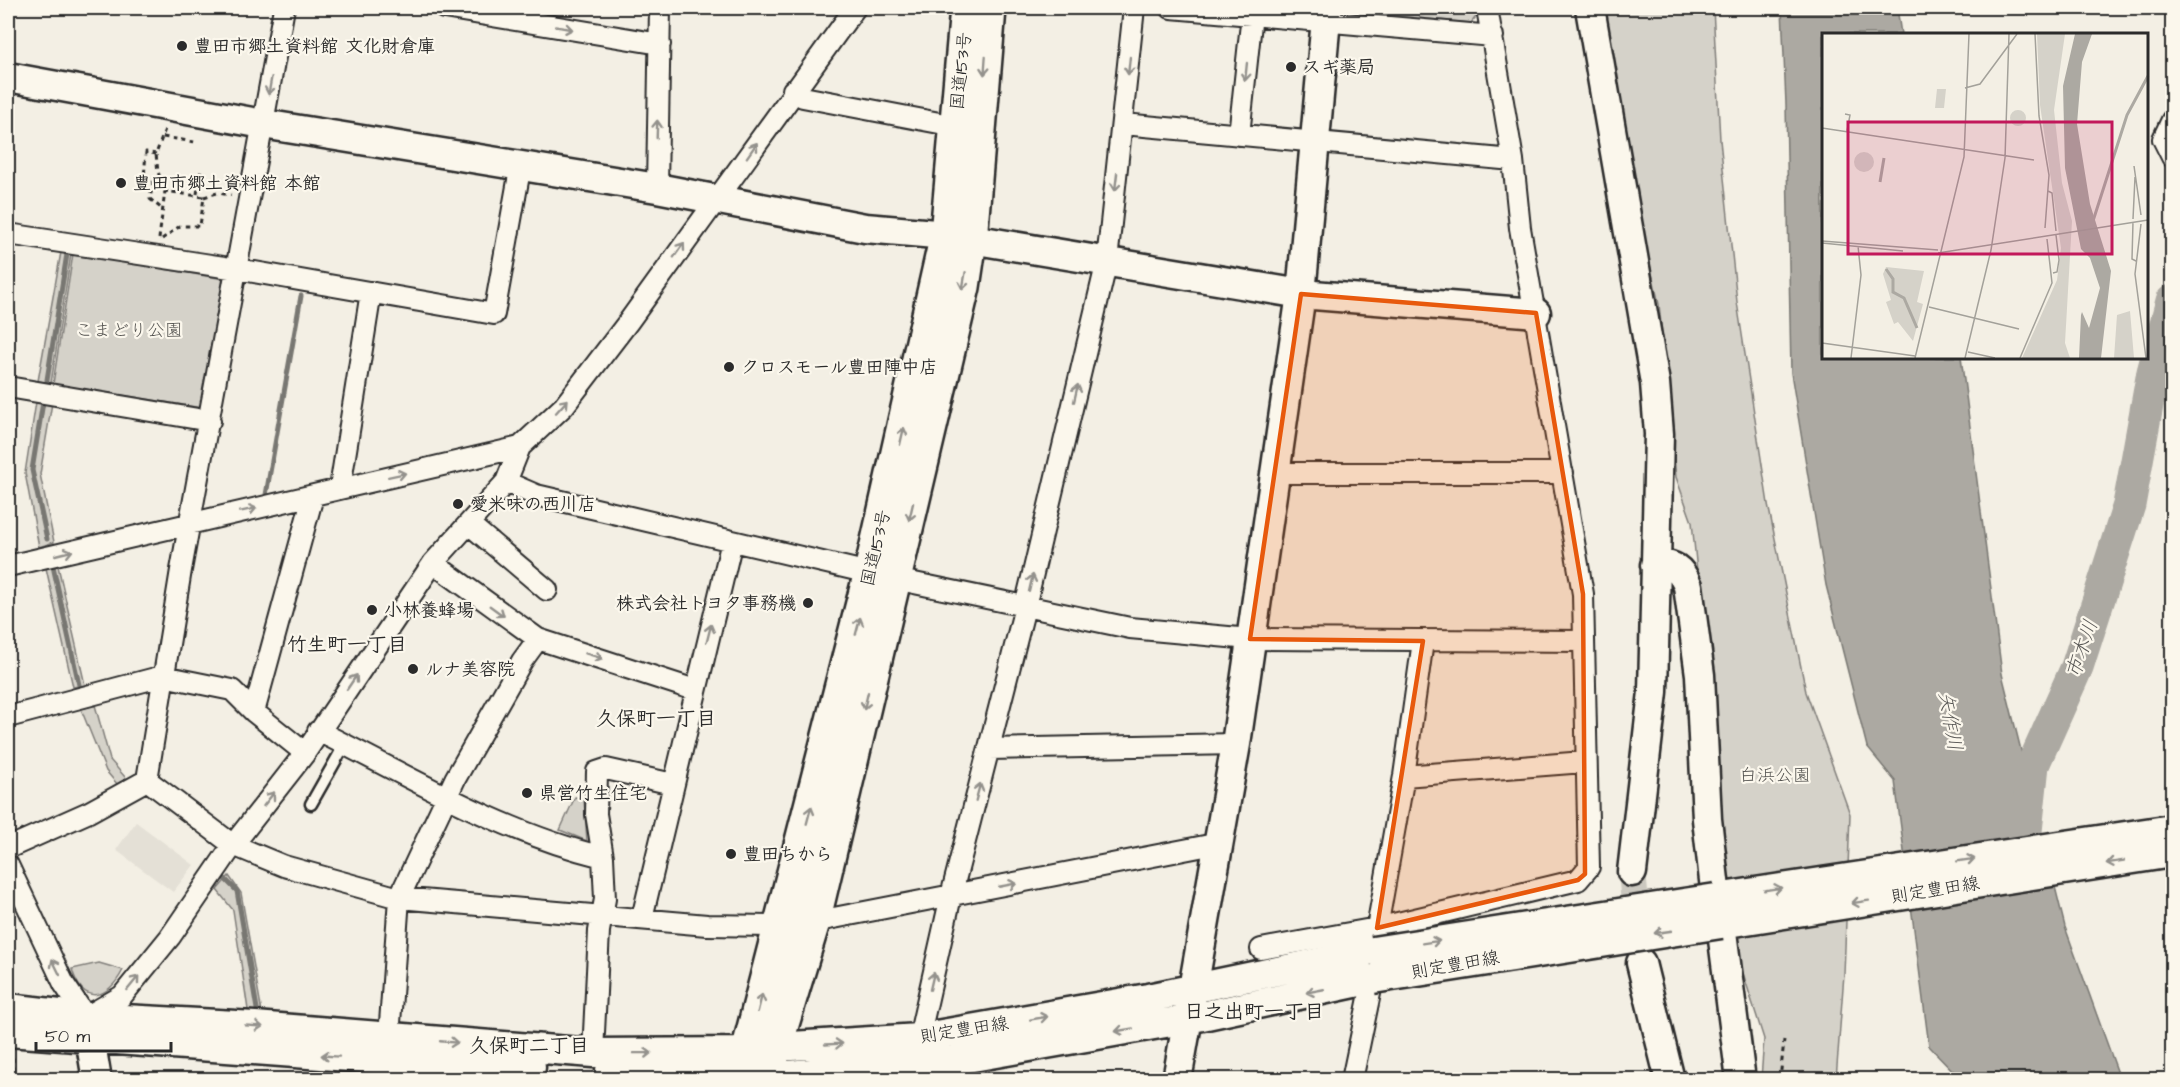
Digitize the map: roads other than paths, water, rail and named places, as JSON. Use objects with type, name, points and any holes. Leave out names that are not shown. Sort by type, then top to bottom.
[{"type":"highway","name":"国道153号","points":[[959,237],[955,126],[967,8]]},
{"type":"highway","name":"国道153号","points":[[755,1069],[813,921],[883,575],[959,237],[989,8]]},
{"type":"highway","name":"国道153号","points":[[755,1069],[780,926],[883,575]]},
{"type":"street","points":[[147,780],[163,676],[284,8]]},
{"type":"street","points":[[444,8],[660,44]]},
{"type":"street","points":[[657,188],[660,8]]},
{"type":"street","points":[[89,1027],[122,996],[170,937],[233,845],[305,753],[434,563],[506,482],[520,447],[564,406],[629,321],[703,214],[718,198],[793,90],[855,8]]},
{"type":"street","points":[[912,1061],[951,896],[1025,607],[1107,261],[1134,8]]},
{"type":"street","points":[[1171,8],[1252,14],[1326,14],[1493,36]]},
{"type":"street","points":[[1261,949],[1374,953],[1578,880],[1589,867],[1584,762],[1583,594],[1520,228],[1513,160],[1487,8]]},
{"type":"street","points":[[1590,8],[1655,383],[1659,434],[1653,693],[1632,872]]},
{"type":"street","points":[[1239,135],[1252,14]]},
{"type":"street","points":[[1177,1080],[1192,988],[1204,942],[1236,744],[1301,294],[1326,14]]},
{"type":"street","points":[[8,77],[263,124],[521,164],[718,198],[865,228],[959,237],[1301,294],[1536,313]]},
{"type":"street","points":[[793,90],[803,97],[955,126]]},
{"type":"street","points":[[2172,120],[2163,139],[2172,157]]},
{"type":"street","points":[[1123,124],[1513,160]]},
{"type":"street","points":[[8,234],[237,269],[494,314],[521,164]]},
{"type":"street","points":[[340,488],[371,292]]},
{"type":"street","points":[[8,387],[210,421]]},
{"type":"street","points":[[8,566],[520,447]]},
{"type":"street","points":[[1275,473],[1563,473]]},
{"type":"street","points":[[506,482],[536,495],[732,541],[1025,607],[1130,628],[1250,639],[1582,641]]},
{"type":"street","points":[[254,712],[313,496]]},
{"type":"street","points":[[469,524],[547,590]]},
{"type":"street","points":[[642,918],[732,541]]},
{"type":"street","points":[[434,563],[538,639],[695,690]]},
{"type":"street","points":[[1655,565],[1667,564],[1675,568],[1683,574],[1688,586],[1700,675],[1707,819],[1741,1080]]},
{"type":"street","points":[[388,1059],[399,898],[447,796],[522,661],[538,639]]},
{"type":"street","points":[[1352,1080],[1404,776],[1423,641]]},
{"type":"street","points":[[8,717],[163,676],[232,690],[254,712],[305,753]]},
{"type":"street","points":[[318,731],[447,796],[563,848],[603,857]]},
{"type":"street","points":[[990,749],[1236,744]]},
{"type":"street","points":[[1404,776],[1584,762]]},
{"type":"street","points":[[593,1053],[602,915],[606,887],[596,814],[597,772],[606,769],[673,784]]},
{"type":"street","points":[[147,780],[233,845],[284,866],[399,898],[707,925],[780,926]]},
{"type":"street","points":[[8,849],[89,812],[147,780]]},
{"type":"street","name":"則定豊田線","points":[[1718,911],[2172,829]]},
{"type":"street","points":[[813,921],[1220,843]]},
{"type":"street","name":"則定豊田線","points":[[912,1061],[1192,988],[1374,953],[2172,853]]},
{"type":"street","points":[[8,866],[64,984],[89,1027],[97,1080]]},
{"type":"street","name":"則定豊田線","points":[[755,1069],[950,1061],[1188,1019],[1374,953]]},
{"type":"street","points":[[1641,963],[1670,1080]]},
{"type":"street","points":[[8,1008],[89,1027]]},
{"type":"street","points":[[8,1032],[89,1027],[255,1026],[388,1059],[755,1069]]},
{"type":"street","points":[[388,1059],[593,1053],[755,1069]]},
{"type":"lane","points":[[311,804],[345,744]]},
{"type":"water","name":"矢作川","points":[[1782,8],[1897,8],[1901,33],[1822,33],[1822,358],[1961,358],[2002,674],[2065,927],[2120,1079],[1961,1079],[1929,1046],[1895,781],[1867,747],[1826,585],[1791,373]]},
{"type":"waterway","points":[[47,380],[67,254]]},
{"type":"waterway","points":[[266,495],[301,296]]},
{"type":"waterway","name":"市木川","points":[[2026,831],[2033,765],[2077,667],[2129,505],[2153,372],[2172,301]]},
{"type":"waterway","points":[[43,402],[32,470],[47,539]]},
{"type":"waterway","points":[[53,566],[79,685]]},
{"type":"waterway","points":[[222,876],[237,891],[257,1009]]},
{"type":"tunnel","points":[[1632,872],[1638,934]]},
{"type":"place","name":"豊田市郷土資料館 文化財倉庫","points":[[182,46]]},
{"type":"place","name":"スギ薬局","points":[[1291,67]]},
{"type":"place","name":"豊田市郷土資料館 本館","points":[[121,183]]},
{"type":"place","name":"クロスモール豊田陣中店","points":[[729,367]]},
{"type":"place","name":"愛米味の西川店","points":[[458,504]]},
{"type":"place","name":"株式会社トヨタ事務機","points":[[808,603]]},
{"type":"place","name":"小林養蜂場","points":[[372,610]]},
{"type":"place","name":"ルナ美容院","points":[[413,669]]},
{"type":"place","name":"県営竹生住宅","points":[[527,793]]},
{"type":"place","name":"豊田ちから","points":[[731,854]]},
{"type":"district","name":"竹生町一丁目","points":[[347,645]]},
{"type":"district","name":"久保町一丁目","points":[[656,719]]},
{"type":"district","name":"日之出町一丁目","points":[[1254,1012]]},
{"type":"district","name":"久保町二丁目","points":[[529,1046]]},
{"type":"park label","name":"こまどり公園","points":[[129,330]]},
{"type":"park label","name":"白浜公園","points":[[1775,775]]}]
